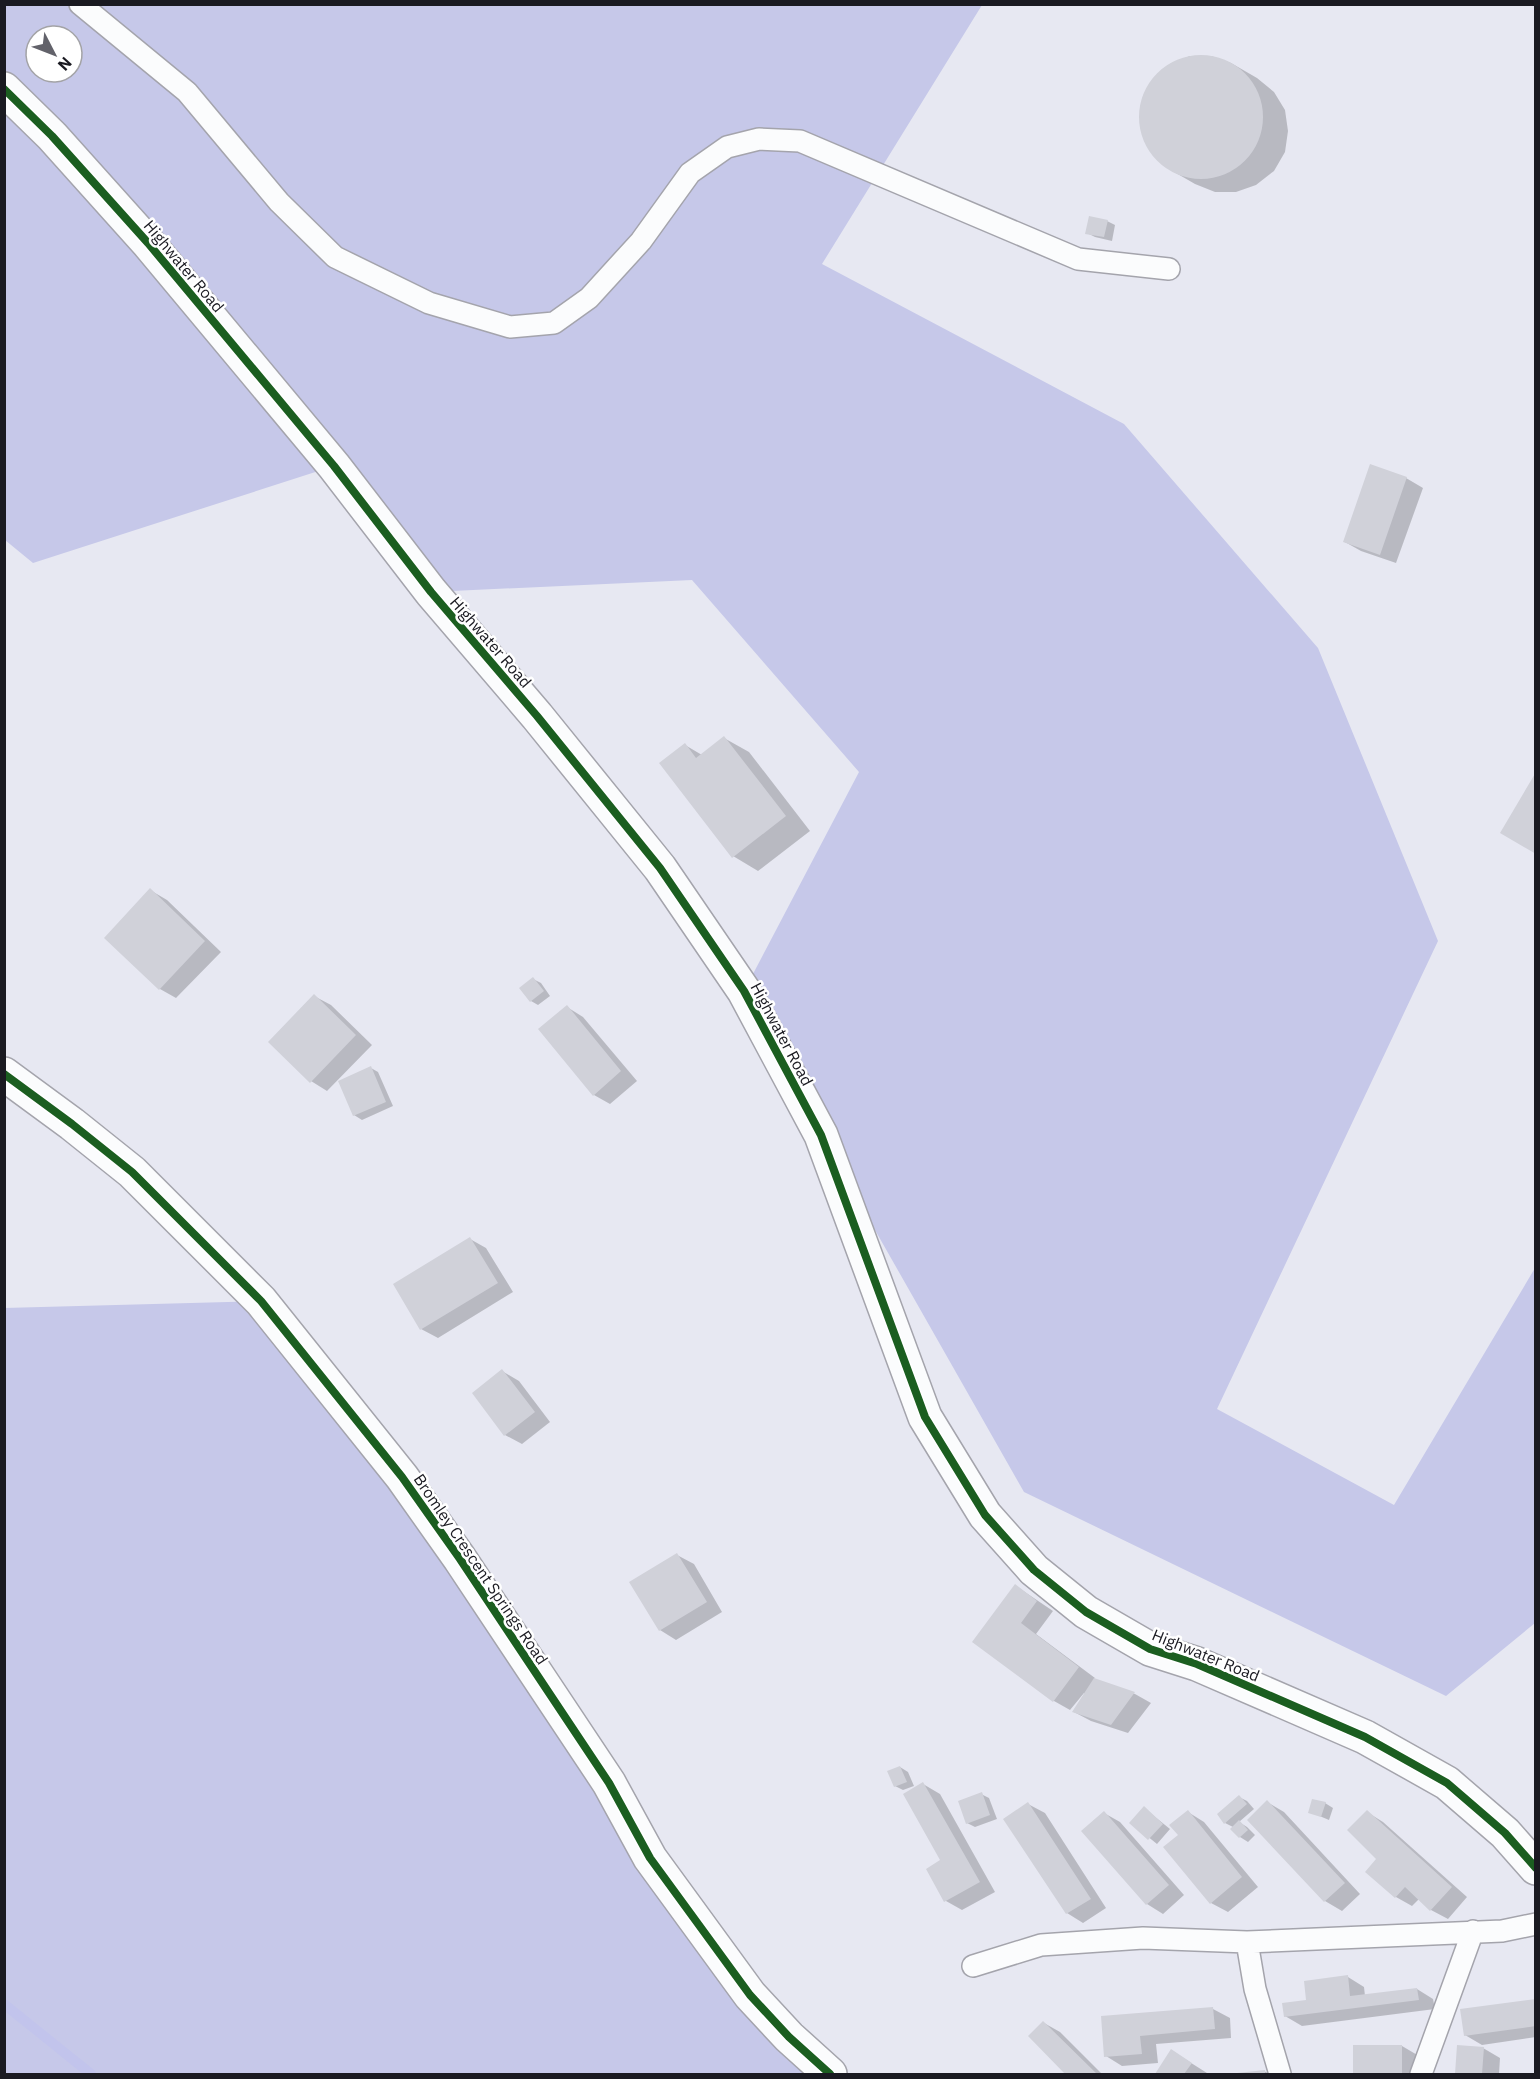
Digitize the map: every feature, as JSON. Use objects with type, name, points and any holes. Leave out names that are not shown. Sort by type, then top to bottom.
[{"type":"street","name":"Highwater Road","points":[[4,89],[52,136],[148,243],[334,466],[431,592],[537,716],[660,868],[744,991],[821,1135],[925,1417],[985,1515],[1034,1570],[1086,1612],[1150,1649],[1197,1664],[1365,1737],[1447,1783],[1505,1833],[1536,1868]]},
{"type":"street","name":"Bromley Crescent Springs Road","points":[[4,1074],[132,1172],[261,1301],[402,1477],[609,1783],[650,1858],[750,1995],[789,2037],[830,2074]]},
{"type":"lane","points":[[80,4],[187,92],[279,202],[335,257],[429,303],[510,327],[554,323],[588,298],[641,241],[690,173],[727,147],[759,139],[800,141],[1078,259],[1169,269]]},
{"type":"lane","points":[[973,1966],[1041,1945],[1143,1938],[1247,1941],[1502,1930],[1536,1924]]},
{"type":"lane","points":[[1421,2074],[1473,1931]]},
{"type":"lane","points":[[1247,1941],[1256,1989],[1280,2074]]},
{"type":"shaded area","points":[[4,5],[982,5],[822,264],[1124,424],[1318,648],[1438,941],[1217,1409],[1394,1505],[1535,1268],[1535,1623],[1446,1696],[1024,1492],[821,1135],[744,991],[859,772],[692,580],[431,592],[334,466],[33,563],[5,540]]},
{"type":"shaded area","points":[[261,1301],[609,1783],[830,2074],[5,2074],[4,1308]]},
{"type":"building","points":[[1201,55],[1225,59],[1245,73],[1259,93],[1263,117],[1259,141],[1245,161],[1225,175],[1201,179],[1177,175],[1157,161],[1143,141],[1139,117],[1143,93],[1157,73],[1177,59]]},
{"type":"building","points":[[1089,216],[1108,220],[1104,237],[1085,234]]},
{"type":"building","points":[[1370,464],[1407,477],[1380,555],[1343,542]]},
{"type":"building","points":[[724,736],[786,816],[732,858],[659,763],[685,743],[696,758]]},
{"type":"building","points":[[1536,772],[1536,854],[1500,833]]},
{"type":"building","points":[[150,888],[205,941],[159,990],[104,938]]},
{"type":"building","points":[[533,977],[544,991],[530,1002],[519,988]]},
{"type":"building","points":[[314,994],[356,1035],[310,1083],[268,1042]]},
{"type":"building","points":[[567,1005],[621,1071],[593,1096],[538,1029]]},
{"type":"building","points":[[371,1066],[386,1102],[353,1116],[338,1081]]},
{"type":"building","points":[[470,1237],[498,1283],[420,1330],[393,1284]]},
{"type":"building","points":[[502,1369],[535,1412],[504,1436],[472,1393]]},
{"type":"building","points":[[677,1553],[707,1602],[659,1631],[629,1582]]},
{"type":"building","points":[[1015,1584],[1037,1601],[1021,1623],[1079,1667],[1053,1702],[972,1642]]},
{"type":"building","points":[[1094,1678],[1135,1692],[1111,1725],[1072,1712]]},
{"type":"building","points":[[900,1766],[907,1782],[894,1787],[887,1771]]},
{"type":"building","points":[[923,1782],[980,1882],[944,1902],[926,1869],[940,1860],[903,1794]]},
{"type":"building","points":[[982,1792],[990,1815],[966,1824],[958,1801]]},
{"type":"building","points":[[1239,1795],[1247,1804],[1224,1824],[1217,1814]]},
{"type":"building","points":[[1312,1799],[1326,1802],[1321,1817],[1308,1813]]},
{"type":"building","points":[[1267,1800],[1345,1883],[1324,1902],[1247,1820]]},
{"type":"building","points":[[1028,1802],[1091,1899],[1066,1914],[1003,1819]]},
{"type":"building","points":[[1144,1806],[1163,1824],[1148,1840],[1129,1823]]},
{"type":"building","points":[[1188,1810],[1242,1877],[1210,1904],[1163,1847],[1178,1835],[1169,1825]]},
{"type":"building","points":[[1367,1810],[1452,1887],[1430,1911],[1405,1887],[1395,1898],[1365,1872],[1376,1859],[1347,1830]]},
{"type":"building","points":[[1104,1811],[1169,1885],[1146,1905],[1081,1831]]},
{"type":"building","points":[[1239,1820],[1248,1830],[1239,1838],[1230,1829]]},
{"type":"building","points":[[1348,1975],[1350,1996],[1417,1988],[1419,2000],[1284,2017],[1282,2003],[1306,2000],[1304,1981]]},
{"type":"building","points":[[1536,1999],[1536,2026],[1464,2036],[1460,2009]]},
{"type":"building","points":[[1213,2007],[1215,2029],[1140,2036],[1142,2054],[1104,2057],[1101,2016]]},
{"type":"building","points":[[1043,2021],[1097,2074],[1065,2074],[1028,2036]]},
{"type":"building","points":[[1353,2045],[1402,2045],[1402,2074],[1353,2074]]},
{"type":"building","points":[[1457,2045],[1484,2047],[1482,2074],[1455,2074]]},
{"type":"building","points":[[1171,2049],[1192,2063],[1184,2074],[1155,2074]]},
{"type":"building","points":[[1265,2070],[1265,2074],[1237,2074],[1237,2073]]},
{"type":"waterway","points":[[4,2004],[91,2074]]},
{"type":"cycle path","points":[[4,89],[52,136],[148,243],[334,466],[431,592],[537,716],[660,868],[744,991],[821,1135],[925,1417],[985,1515],[1034,1570],[1086,1612],[1150,1649],[1197,1664],[1365,1737],[1447,1783],[1505,1833],[1536,1868]]},
{"type":"cycle path","points":[[4,1074],[132,1172],[261,1301],[402,1477],[460,1559],[609,1783],[650,1858],[750,1995],[789,2037],[830,2074]]}]
